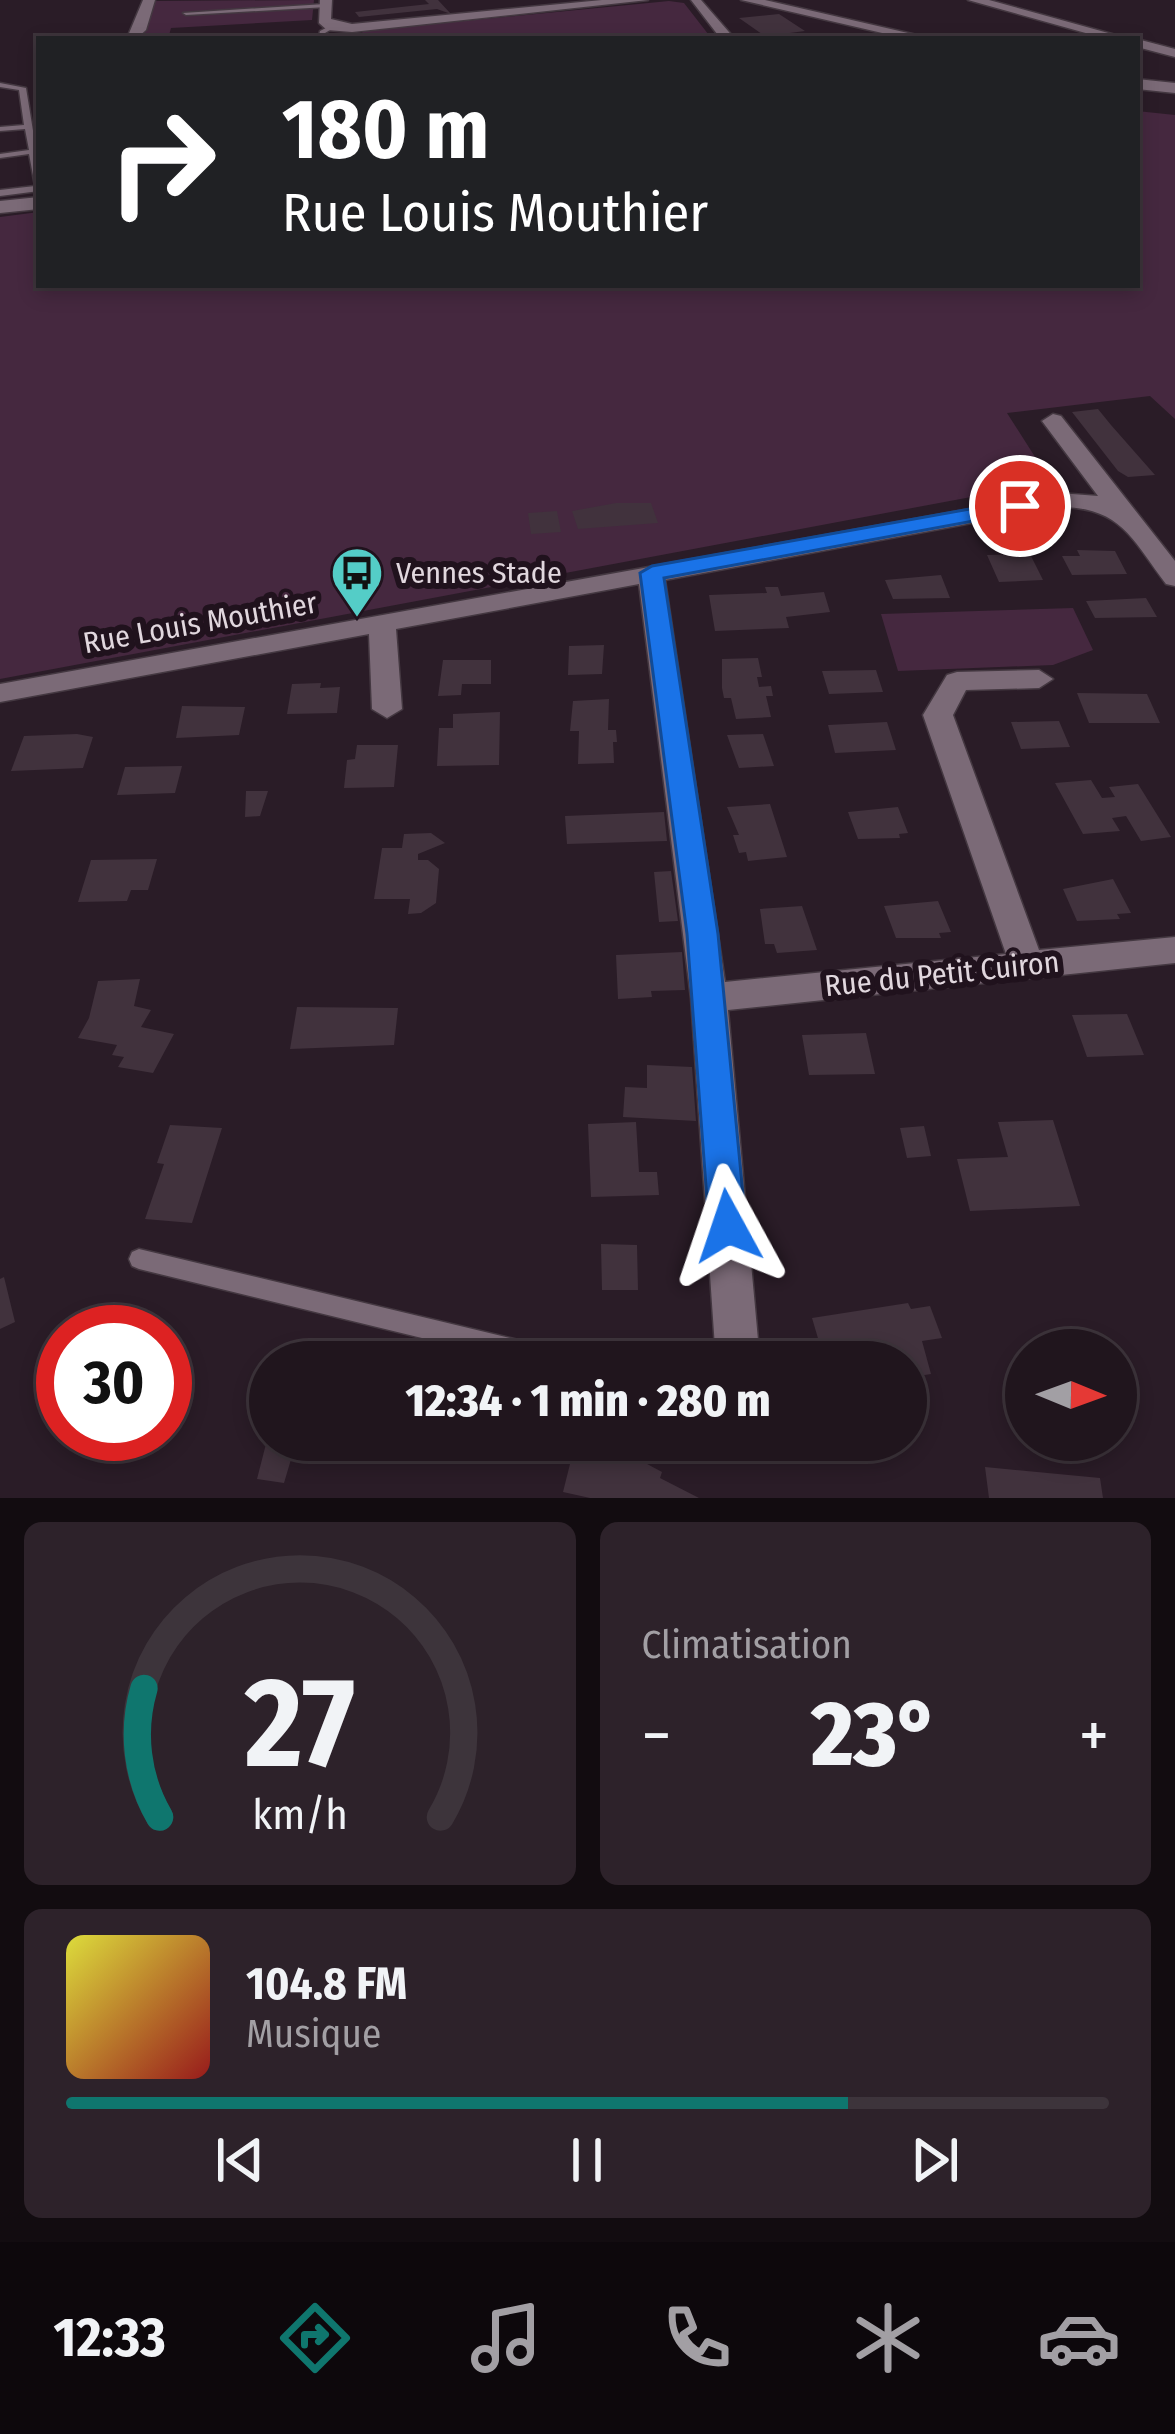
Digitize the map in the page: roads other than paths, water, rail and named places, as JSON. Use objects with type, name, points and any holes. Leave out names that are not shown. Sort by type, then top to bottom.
[{"type":"street","points":[[138,36],[149,0]]},
{"type":"street","points":[[325,3],[326,33],[642,0]]},
{"type":"street","points":[[747,0],[913,36]]},
{"type":"street","points":[[974,0],[1112,36]]},
{"type":"street","points":[[696,3],[725,36]]},
{"type":"street","points":[[1140,44],[1175,52]]},
{"type":"street","points":[[1140,84],[1175,88]]},
{"type":"street","points":[[0,207],[36,203]]},
{"type":"street","points":[[1053,421],[1175,578]]},
{"type":"street","name":"Rue Louis Mouthier","points":[[0,693],[1059,500],[1088,500],[1128,522],[1175,539]]},
{"type":"street","points":[[652,573],[710,998],[736,1341]]},
{"type":"street","points":[[382,623],[387,709]]},
{"type":"street","points":[[1027,965],[938,715],[957,681],[1039,679]]},
{"type":"street","name":"Rue du Petit Cuiron","points":[[710,998],[1175,950]]},
{"type":"lane","points":[[186,13],[325,3]]},
{"type":"lane","points":[[0,85],[22,88],[34,151],[0,155]]},
{"type":"lane","points":[[23,102],[36,96]]},
{"type":"lane","points":[[23,102],[36,105]]},
{"type":"lane","points":[[26,127],[36,122]]},
{"type":"lane","points":[[0,130],[36,129]]},
{"type":"lane","points":[[0,193],[36,187]]},
{"type":"lane","points":[[139,1258],[478,1341]]},
{"type":"place","name":"Vennes Stade","points":[[357,619]]}]
